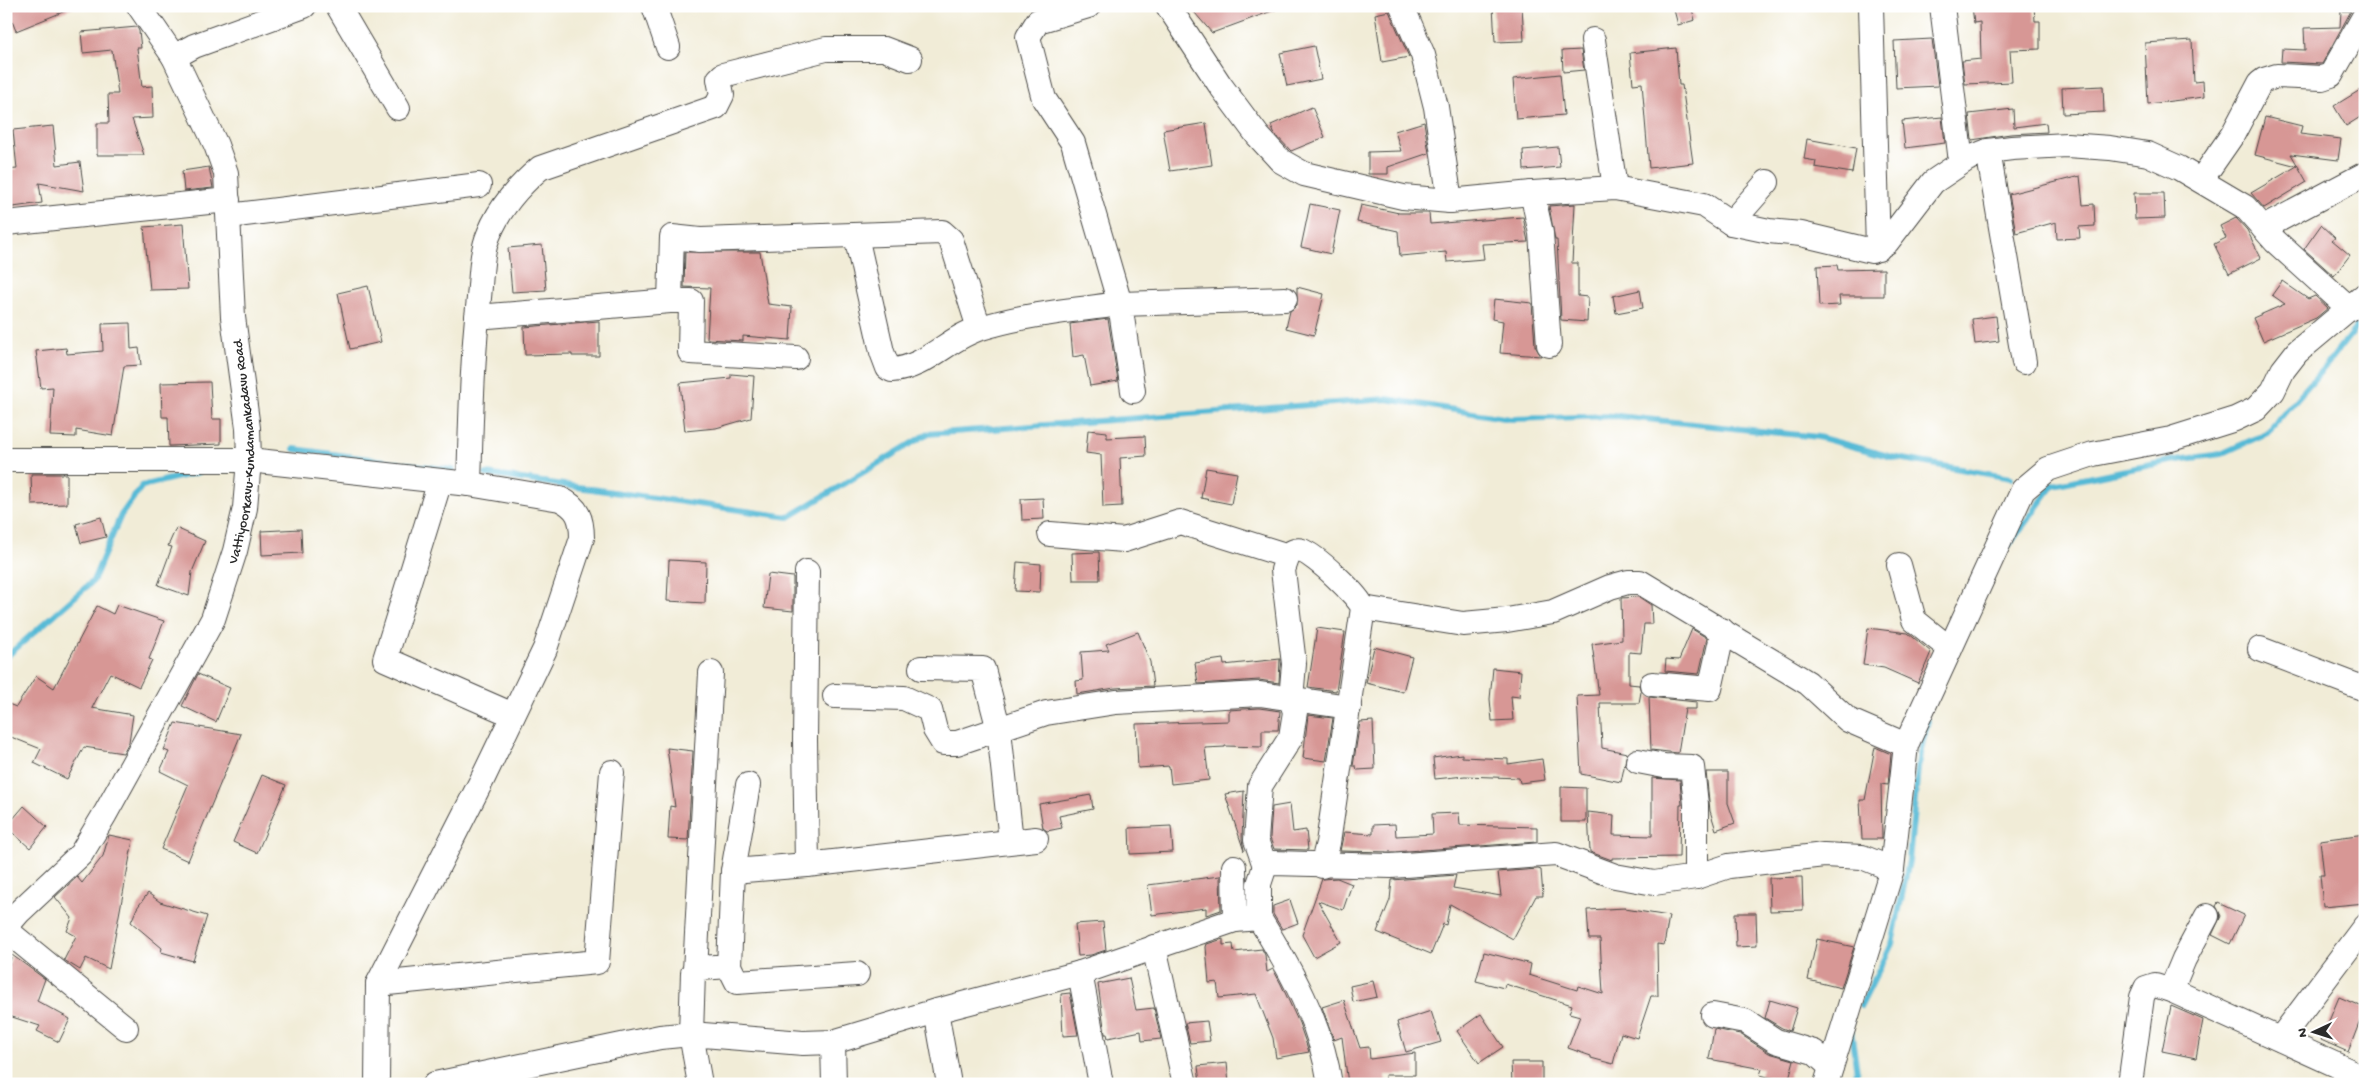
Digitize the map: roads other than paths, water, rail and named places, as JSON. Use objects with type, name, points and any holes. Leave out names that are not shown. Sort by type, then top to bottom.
[{"type":"street","name":"Vattiyoorkavu-Kundamankadavu Road","points":[[9,918],[81,854],[213,619],[235,551],[245,508],[249,460],[248,428],[233,317],[226,173],[216,144],[174,57],[139,6]]},
{"type":"street","points":[[174,57],[242,16],[304,6]]},
{"type":"street","points":[[338,6],[398,108]]},
{"type":"street","points":[[654,6],[668,47]]},
{"type":"street","points":[[1088,6],[1038,21],[1028,37],[1044,99],[1073,143],[1120,304],[1133,391]]},
{"type":"street","points":[[1168,6],[1220,85],[1258,136],[1281,161],[1304,174],[1403,197],[1450,201],[1532,193],[1615,188],[1704,205],[1730,223],[1769,231],[1801,234],[1872,251],[1887,242],[1912,212],[1933,182],[1961,162],[1988,151],[2067,145],[2120,149],[2148,154],[2201,180],[2245,207],[2275,242],[2357,302],[2297,352],[2283,370],[2273,391],[2256,409],[2235,419],[2171,439],[2093,454],[2048,469],[2023,490],[1906,745],[1892,869],[1829,1076]]},
{"type":"street","points":[[1402,6],[1423,55],[1434,98],[1450,201]]},
{"type":"street","points":[[1871,6],[1878,249]]},
{"type":"street","points":[[1942,6],[1961,162]]},
{"type":"street","points":[[2201,180],[2233,134],[2260,84],[2277,76],[2313,79],[2331,75],[2365,15]]},
{"type":"street","points":[[1593,40],[1615,188]]},
{"type":"street","points":[[469,484],[477,317],[488,235],[498,215],[518,187],[540,168],[716,107],[721,99],[719,79],[723,75],[826,49],[884,49],[910,59]]},
{"type":"street","points":[[1988,151],[2024,362]]},
{"type":"street","points":[[2263,228],[2365,174]]},
{"type":"street","points":[[1730,223],[1767,182]]},
{"type":"street","points":[[6,223],[229,208],[480,185]]},
{"type":"street","points":[[1532,193],[1541,233],[1550,345]]},
{"type":"street","points":[[670,301],[672,237],[700,240],[942,232],[948,234],[951,240],[979,328]]},
{"type":"street","points":[[856,236],[882,352],[888,368],[892,370],[900,370],[914,365],[979,328],[1032,315],[1120,304],[1285,299]]},
{"type":"street","points":[[477,317],[670,301],[691,301],[690,352],[796,358]]},
{"type":"street","points":[[6,460],[249,460],[469,484],[560,500],[572,505],[582,524],[582,538],[545,649],[378,984],[377,1084]]},
{"type":"street","points":[[440,481],[385,660],[513,715]]},
{"type":"street","points":[[1050,534],[1124,540],[1180,522],[1288,556]]},
{"type":"street","points":[[1322,866],[1363,608],[1361,602],[1348,587],[1302,551],[1292,552],[1288,556],[1283,570],[1294,664],[1292,698],[1295,712],[1291,737],[1260,786],[1256,840],[1265,866],[1259,884],[1259,918],[1290,968],[1316,1026],[1330,1084]]},
{"type":"street","points":[[1900,564],[1914,620],[1950,649]]},
{"type":"street","points":[[807,572],[805,740],[807,865]]},
{"type":"street","points":[[1363,608],[1463,624],[1507,620],[1553,612],[1610,587],[1628,582],[1640,582],[1808,683],[1848,720],[1906,745]]},
{"type":"street","points":[[1652,684],[1710,689],[1723,632]]},
{"type":"street","points":[[2260,649],[2365,689]]},
{"type":"street","points":[[921,668],[983,669],[999,730],[1011,841]]},
{"type":"street","points":[[700,1084],[691,1034],[692,977],[695,971],[711,673]]},
{"type":"street","points":[[835,696],[904,698],[930,710],[935,730],[943,743],[957,743],[1046,713],[1116,702],[1260,694],[1348,706]]},
{"type":"street","points":[[1638,760],[1664,766],[1692,767],[1696,804],[1696,877]]},
{"type":"street","points":[[378,984],[597,962],[612,772]]},
{"type":"street","points":[[748,785],[733,871],[729,966],[737,982],[858,974]]},
{"type":"street","points":[[733,871],[807,865],[1036,839]]},
{"type":"street","points":[[1265,866],[1272,863],[1322,866],[1391,866],[1556,854],[1615,876],[1654,884],[1696,877],[1729,866],[1824,855],[1862,857],[1892,869]]},
{"type":"street","points":[[1234,867],[1235,920]]},
{"type":"street","points":[[2171,990],[2184,958],[2207,916]]},
{"type":"street","points":[[9,918],[126,1028]]},
{"type":"street","points":[[435,1084],[660,1037],[691,1034],[803,1043],[833,1042],[936,1010],[1080,972],[1235,920],[1259,918]]},
{"type":"street","points":[[2280,1039],[2365,926]]},
{"type":"street","points":[[1154,947],[1185,1084]]},
{"type":"street","points":[[695,971],[729,966]]},
{"type":"street","points":[[1080,972],[1101,1084]]},
{"type":"street","points":[[2130,1084],[2144,991],[2155,985],[2171,990],[2365,1078]]},
{"type":"street","points":[[936,1010],[949,1084]]},
{"type":"street","points":[[1713,1015],[1745,1021],[1776,1041],[1814,1052],[1829,1076]]},
{"type":"street","points":[[833,1042],[834,1084]]},
{"type":"waterway","points":[[2009,545],[2053,485],[2170,461],[2221,454],[2267,433],[2329,362],[2365,316]]},
{"type":"waterway","points":[[486,474],[789,517],[927,434],[1387,399],[1510,419],[1617,416],[1818,437],[1892,457],[2011,478]]},
{"type":"waterway","points":[[294,449],[453,470]]},
{"type":"waterway","points":[[6,657],[93,581],[121,515],[142,486],[199,472]]},
{"type":"waterway","points":[[1861,1006],[1892,944],[1909,861],[1919,758],[1928,721]]},
{"type":"waterway","points":[[1849,1084],[1857,1072],[1851,1031]]}]
